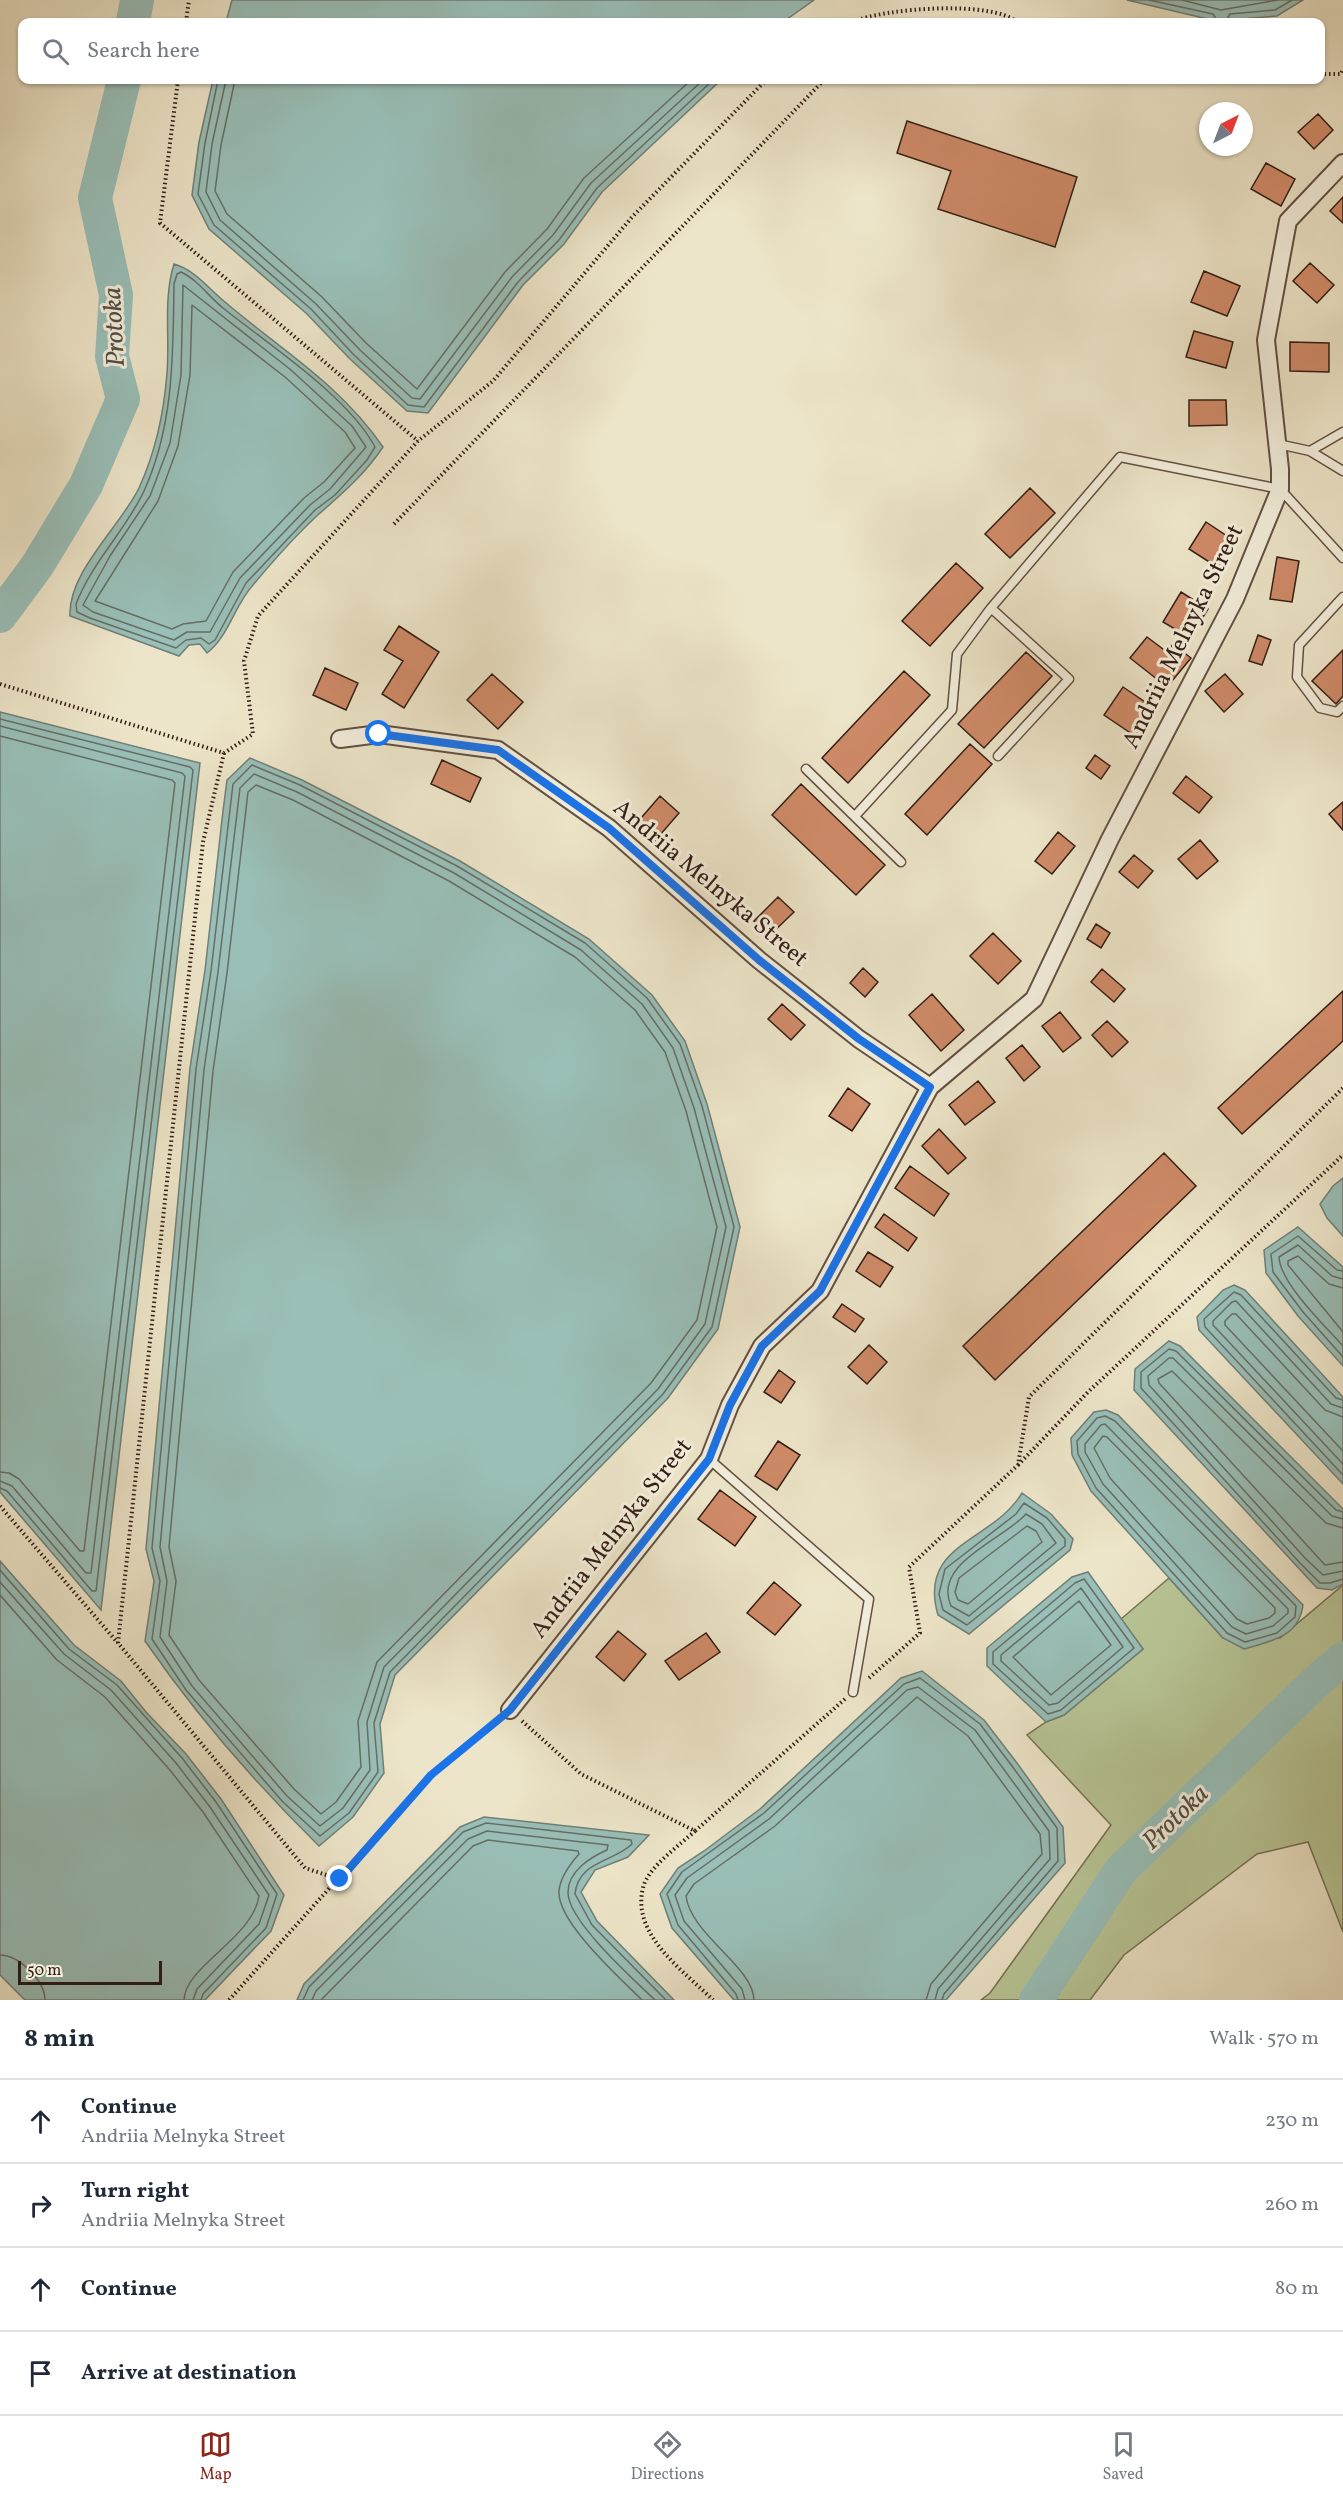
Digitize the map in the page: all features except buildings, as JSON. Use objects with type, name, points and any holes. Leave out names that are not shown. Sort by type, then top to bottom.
[{"type":"street","name":"Andriia Melnyka Street","points":[[510,1710],[709,1459],[730,1405],[762,1346],[820,1291],[930,1087],[1034,999],[1110,839],[1235,598],[1280,489],[1278,444],[1266,340],[1288,221],[1343,163]]},
{"type":"street","name":"Andriia Melnyka Street","points":[[340,739],[379,734],[498,750],[609,828],[759,960],[859,1039],[930,1087]]},
{"type":"lane","points":[[1310,451],[1343,432]]},
{"type":"lane","points":[[1278,444],[1310,451],[1343,471]]},
{"type":"lane","points":[[855,816],[951,710],[957,654],[991,608],[1120,457],[1280,489],[1343,558]]},
{"type":"lane","points":[[1343,597],[1299,645],[1297,677],[1320,708],[1337,712],[1343,706]]},
{"type":"lane","points":[[991,608],[1069,679],[998,756]]},
{"type":"lane","points":[[806,768],[901,862]]},
{"type":"lane","points":[[709,1459],[869,1599],[853,1692]]},
{"type":"path","points":[[187,18],[189,0]]},
{"type":"path","points":[[862,18],[869,15],[948,6],[1009,14],[1013,18]]},
{"type":"path","points":[[1325,74],[1341,74],[1343,69]]},
{"type":"path","points":[[177,84],[160,223],[418,441]]},
{"type":"path","points":[[118,1643],[203,842],[224,753],[253,734],[244,661],[258,616],[418,441],[493,381],[633,216],[701,143],[762,84]]},
{"type":"path","points":[[394,524],[820,84]]},
{"type":"path","points":[[0,684],[224,753]]},
{"type":"path","points":[[1017,1465],[1029,1397],[1343,1088]]},
{"type":"path","points":[[713,2000],[655,1942],[642,1914],[643,1886],[662,1860],[920,1633],[909,1567],[1017,1465],[1089,1392],[1343,1155]]},
{"type":"path","points":[[0,1506],[118,1643],[305,1868],[340,1879]]},
{"type":"path","points":[[229,2000],[431,1775],[510,1710],[581,1774],[695,1830]]},
{"type":"green space","points":[[1169,1578],[1223,1638],[1280,1638],[1343,1585],[1343,1932],[1308,1842],[1257,1854],[1124,1955],[1090,2000],[981,2000],[990,1993],[1111,1825],[1027,1735],[1046,1722],[1064,1715],[1143,1649],[1121,1619]]},
{"type":"water","points":[[232,0],[814,0],[789,18],[227,18]]},
{"type":"water","points":[[1127,0],[1303,0],[1277,16],[1203,18]]},
{"type":"water","points":[[212,84],[717,84],[602,192],[564,244],[523,285],[428,413],[407,411],[350,359],[307,314],[209,229],[192,195],[199,142]]},
{"type":"water","points":[[174,264],[195,275],[329,386],[366,425],[383,447],[361,475],[285,548],[246,593],[215,646],[207,653],[200,644],[189,645],[179,656],[70,616],[77,583],[139,488],[154,447],[166,388],[168,304]]},
{"type":"water","points":[[0,712],[200,763],[101,1610],[0,1492]]},
{"type":"water","points":[[250,758],[302,780],[460,861],[589,939],[652,995],[685,1041],[707,1104],[740,1227],[718,1329],[668,1398],[395,1675],[380,1724],[384,1773],[353,1817],[319,1846],[227,1748],[145,1641],[154,1581],[146,1549],[190,1068],[205,970],[227,780]]},
{"type":"water","points":[[1343,1178],[1343,1236],[1327,1218],[1320,1204],[1333,1186]]},
{"type":"water","points":[[1298,1227],[1343,1267],[1343,1366],[1298,1316],[1266,1273],[1264,1250]]},
{"type":"water","points":[[1234,1285],[1245,1290],[1343,1397],[1343,1484],[1199,1330],[1197,1317],[1223,1290]]},
{"type":"water","points":[[1169,1341],[1180,1346],[1343,1509],[1343,1584],[1332,1590],[1317,1588],[1134,1390],[1135,1369]]},
{"type":"water","points":[[1106,1410],[1118,1415],[1303,1605],[1296,1624],[1290,1631],[1273,1640],[1244,1649],[1223,1638],[1091,1491],[1072,1455],[1071,1438],[1094,1412]]},
{"type":"water","points":[[1022,1493],[1051,1514],[1073,1539],[1070,1550],[969,1634],[938,1615],[934,1591],[938,1572],[961,1545],[994,1523]]},
{"type":"water","points":[[0,1561],[74,1645],[121,1681],[146,1712],[186,1754],[221,1799],[284,1895],[271,1931],[205,2000],[25,2000],[0,1975]]},
{"type":"water","points":[[1088,1572],[1143,1649],[1064,1715],[1046,1722],[987,1666],[987,1648],[1072,1577]]},
{"type":"water","points":[[922,1671],[984,1720],[1017,1763],[1063,1827],[1065,1863],[946,2000],[734,2000],[672,1928],[660,1894],[678,1868],[760,1809],[901,1678]]},
{"type":"water","points":[[484,1817],[649,1835],[628,1857],[595,1870],[581,1892],[597,1921],[674,2000],[297,2000],[304,1984],[460,1827]]},
{"type":"waterway","name":"Protoka","points":[[134,18],[137,0]]},
{"type":"waterway","name":"Protoka","points":[[0,616],[37,566],[86,485],[123,399],[112,356],[116,295],[95,198],[123,84]]},
{"type":"waterway","name":"Protoka","points":[[1036,2000],[1121,1870],[1319,1679],[1343,1659]]},
{"type":"route","points":[[340,1879],[431,1775],[510,1710],[709,1459],[730,1405],[762,1346],[820,1291],[930,1087],[859,1039],[759,960],[609,828],[498,750],[379,734]]}]
